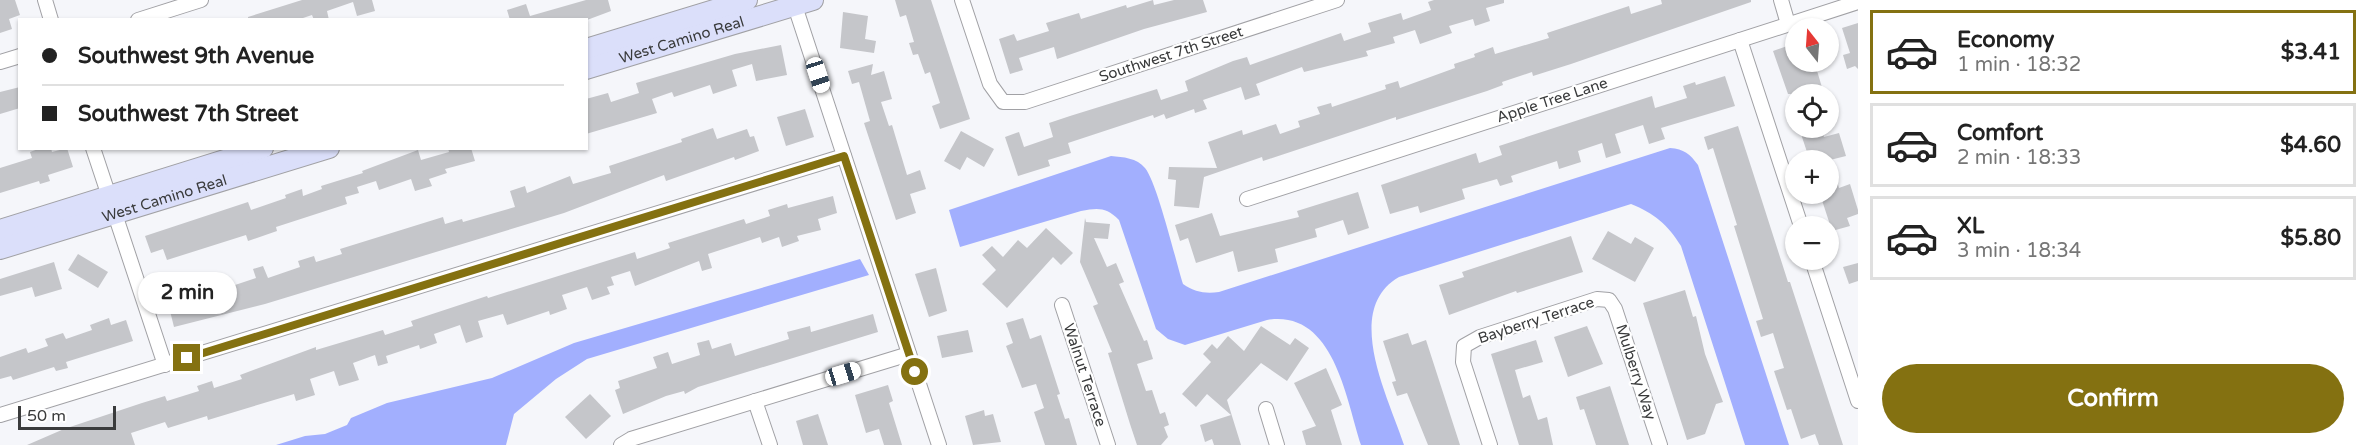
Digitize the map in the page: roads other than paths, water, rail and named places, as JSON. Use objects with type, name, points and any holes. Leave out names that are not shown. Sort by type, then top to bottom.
[{"type":"street","points":[[45,0],[50,18]]},
{"type":"street","points":[[144,18],[201,0]]},
{"type":"street","name":"West Camino Real","points":[[588,48],[747,0]]},
{"type":"street","name":"Southwest 7th Street","points":[[962,0],[990,84],[1003,102],[1025,102],[1338,0]]},
{"type":"street","points":[[1781,0],[1786,18]]},
{"type":"street","points":[[800,2],[844,156],[939,445]]},
{"type":"street","name":"West Camino Real","points":[[588,68],[800,2]]},
{"type":"street","name":"Apple Tree Lane","points":[[1807,18],[1858,2]]},
{"type":"street","name":"Apple Tree Lane","points":[[1247,199],[1785,25]]},
{"type":"street","points":[[1740,40],[1798,216]]},
{"type":"street","points":[[0,62],[18,57]]},
{"type":"street","points":[[94,150],[165,365]]},
{"type":"street","name":"West Camino Real","points":[[0,249],[258,150]]},
{"type":"street","name":"West Camino Real","points":[[0,230],[111,206],[321,150]]},
{"type":"street","points":[[0,416],[844,156]]},
{"type":"street","points":[[1815,270],[1858,401]]},
{"type":"street","name":"Bayberry Terrace","points":[[1490,445],[1463,362],[1464,346],[1480,337],[1597,299],[1609,300]]},
{"type":"street","name":"Mulberry Way","points":[[1609,300],[1615,309],[1660,445]]},
{"type":"street","name":"Walnut Terrace","points":[[1062,305],[1108,445]]},
{"type":"street","points":[[621,445],[631,439],[909,354]]},
{"type":"street","points":[[755,401],[770,445]]},
{"type":"street","points":[[1266,409],[1278,445]]},
{"type":"water","points":[[1670,148],[1686,153],[1698,165],[1789,445],[1745,445],[1681,246],[1660,220],[1631,204],[1399,277],[1382,292],[1374,311],[1372,332],[1374,356],[1404,445],[1361,445],[1334,361],[1308,328],[1290,320],[1267,320],[1185,345],[1168,339],[1156,329],[1119,220],[1110,213],[1097,209],[1081,211],[960,247],[949,210],[1111,156],[1129,159],[1142,165],[1150,176],[1183,284],[1196,291],[1214,293]]},
{"type":"water","points":[[860,259],[869,275],[587,359],[556,379],[514,414],[506,445],[276,445],[305,436],[325,434],[347,425],[351,418],[387,403],[492,378],[574,343]]}]
